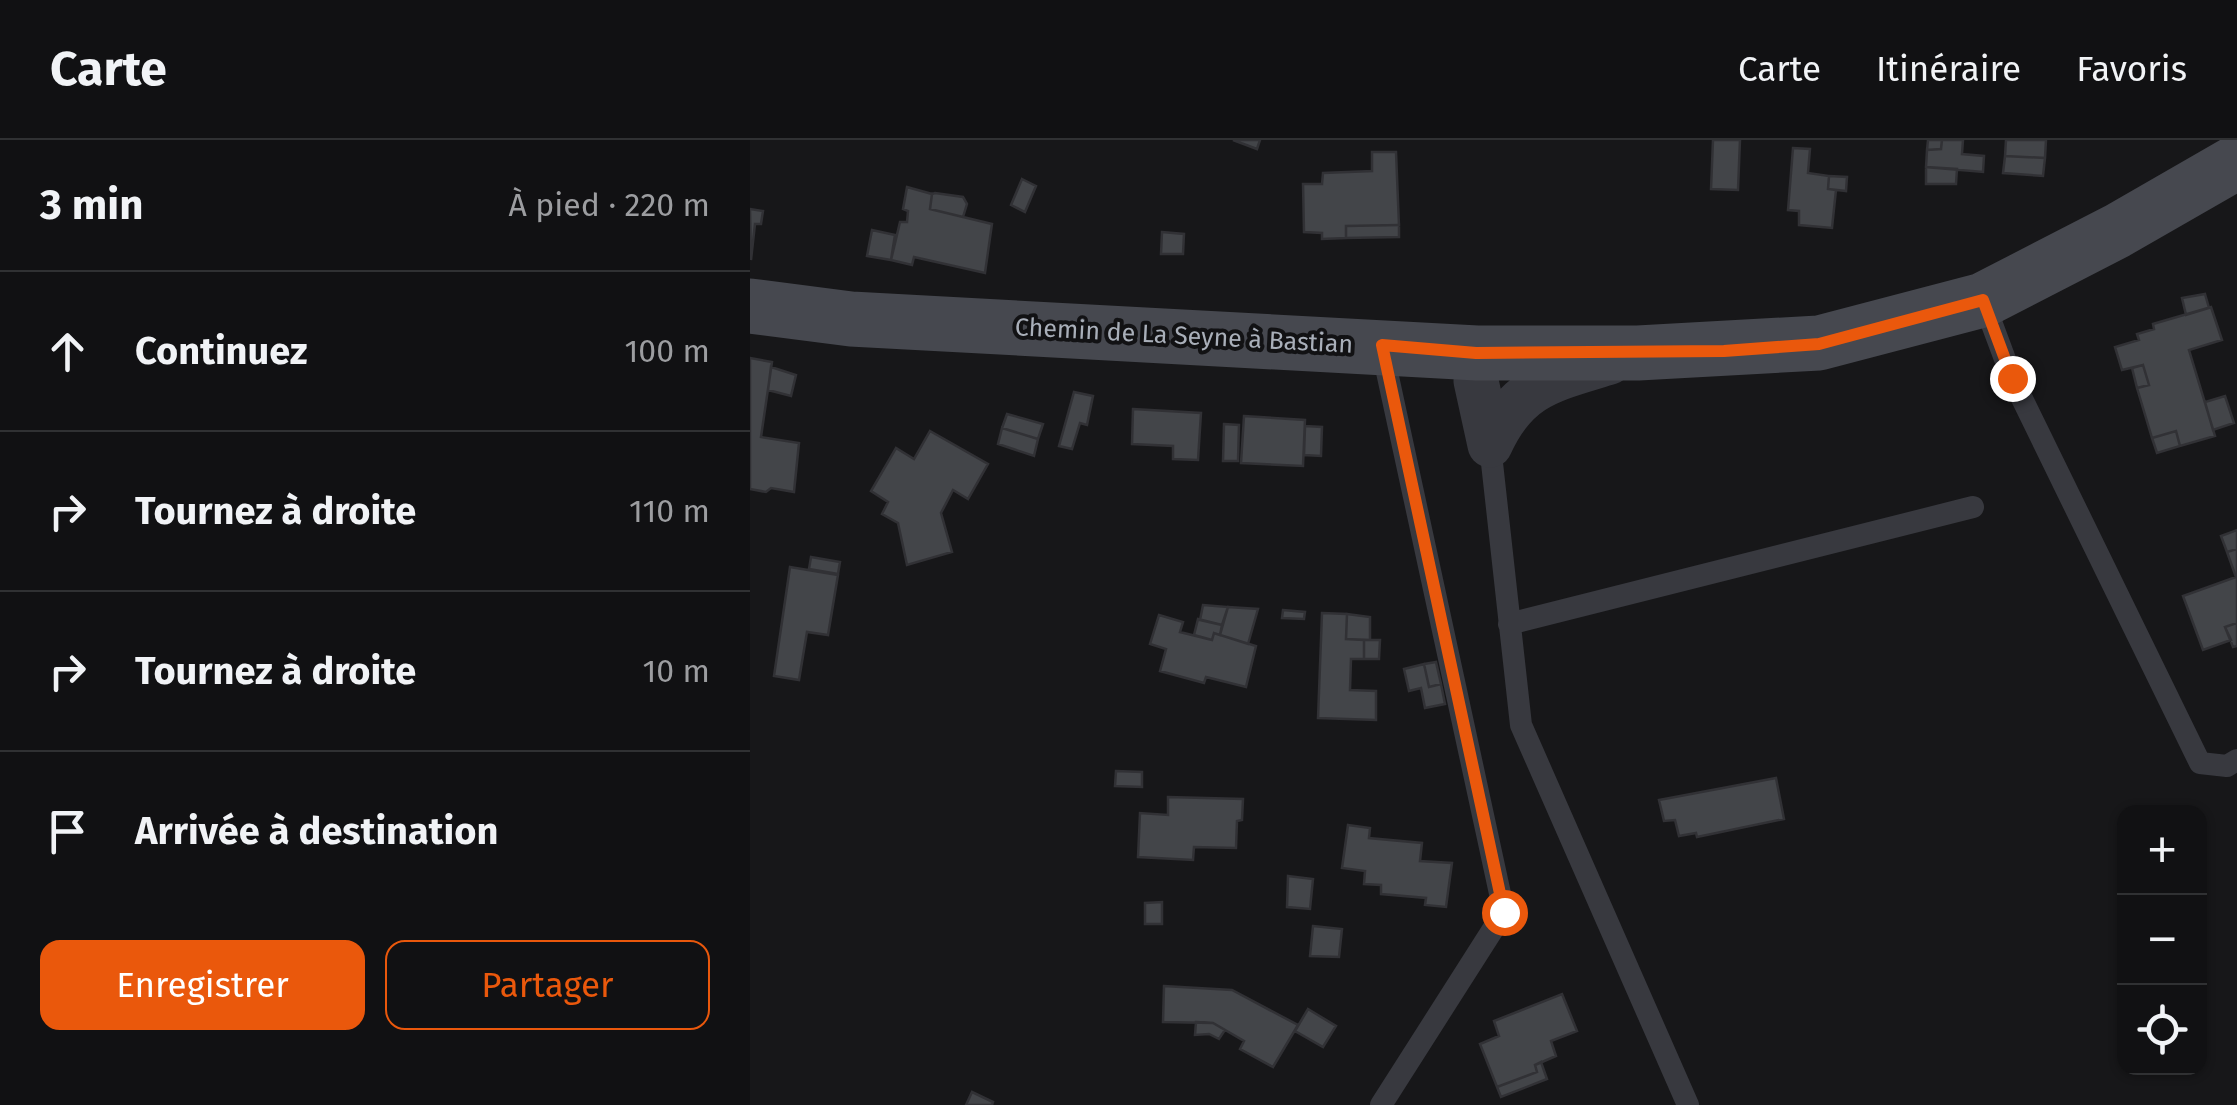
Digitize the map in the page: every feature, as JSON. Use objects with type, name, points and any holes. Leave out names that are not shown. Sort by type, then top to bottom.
[{"type":"street","name":"Chemin de La Seyne à Bastian","points":[[750,306],[851,319],[1476,353],[1638,354],[1819,344],[1983,300],[2117,231],[2237,162]]},
{"type":"street","points":[[1476,353],[1476,381],[1490,444]]},
{"type":"street","points":[[1490,444],[1502,417],[1547,382],[1638,354]]},
{"type":"lane","points":[[1983,300],[2012,378],[2200,763],[2227,766],[2237,760]]},
{"type":"lane","points":[[1381,1105],[1504,912],[1382,345]]},
{"type":"lane","points":[[1490,444],[1521,725],[1688,1105]]},
{"type":"lane","points":[[1509,624],[1973,507]]},
{"type":"building","points":[[1233,140],[1260,140],[1257,149]]},
{"type":"building","points":[[1713,140],[1740,140],[1738,190],[1711,189]]},
{"type":"building","points":[[1928,140],[1942,140],[1941,149],[1927,150]]},
{"type":"building","points":[[1942,140],[1963,140],[1962,154],[1984,156],[1983,172],[1926,167],[1927,150],[1941,149]]},
{"type":"building","points":[[2006,140],[2046,140],[2045,158],[2005,156]]},
{"type":"building","points":[[1793,148],[1810,149],[1808,173],[1829,176],[1828,189],[1836,190],[1832,228],[1799,225],[1799,211],[1788,210]]},
{"type":"building","points":[[1372,152],[1396,152],[1399,225],[1346,226],[1346,238],[1322,239],[1322,233],[1304,232],[1303,184],[1322,184],[1323,173],[1372,171]]},
{"type":"building","points":[[2005,156],[2045,158],[2043,176],[2003,173]]},
{"type":"building","points":[[1926,167],[1957,169],[1956,184],[1926,184]]},
{"type":"building","points":[[1829,176],[1847,177],[1846,191],[1828,189]]},
{"type":"building","points":[[1022,179],[1036,186],[1025,212],[1011,205]]},
{"type":"building","points":[[907,187],[932,194],[930,209],[992,224],[985,273],[914,257],[912,265],[891,260],[900,222],[907,222],[908,211],[903,209]]},
{"type":"building","points":[[935,193],[963,197],[967,204],[963,217],[930,209]]},
{"type":"building","points":[[750,209],[763,211],[761,224],[755,224],[751,260]]},
{"type":"building","points":[[1399,225],[1399,237],[1346,238],[1346,226]]},
{"type":"building","points":[[872,230],[895,235],[891,260],[867,256]]},
{"type":"building","points":[[1162,232],[1184,234],[1183,254],[1161,254]]},
{"type":"building","points":[[2205,294],[2209,308],[2186,315],[2182,298]]},
{"type":"building","points":[[2211,307],[2222,340],[2189,350],[2215,436],[2180,446],[2176,431],[2152,438],[2137,388],[2149,385],[2143,365],[2122,370],[2115,347],[2139,340],[2137,334],[2154,329],[2153,324]]},
{"type":"building","points":[[750,358],[772,362],[761,437],[799,443],[794,492],[750,489]]},
{"type":"building","points":[[2143,365],[2149,385],[2137,388],[2132,368]]},
{"type":"building","points":[[771,367],[796,375],[791,396],[768,390]]},
{"type":"building","points":[[1074,392],[1093,396],[1087,425],[1080,423],[1072,449],[1059,446]]},
{"type":"building","points":[[2225,396],[2234,423],[2213,430],[2205,402]]},
{"type":"building","points":[[1133,409],[1201,413],[1198,460],[1173,459],[1173,446],[1132,444]]},
{"type":"building","points":[[1007,414],[1043,424],[1038,439],[1002,428]]},
{"type":"building","points":[[1244,416],[1305,420],[1303,466],[1241,463]]},
{"type":"building","points":[[1224,424],[1239,425],[1238,461],[1223,461]]},
{"type":"building","points":[[1305,426],[1322,427],[1321,456],[1304,455]]},
{"type":"building","points":[[1002,428],[1038,439],[1034,456],[998,444]]},
{"type":"building","points":[[930,431],[988,464],[968,499],[953,490],[941,513],[952,552],[907,565],[898,523],[882,514],[888,502],[871,491],[896,448],[914,459]]},
{"type":"building","points":[[2176,431],[2180,446],[2157,453],[2152,438]]},
{"type":"building","points":[[2237,530],[2237,549],[2227,552],[2221,536]]},
{"type":"building","points":[[2237,549],[2237,623],[2225,627],[2231,640],[2203,650],[2183,596],[2236,577],[2227,552]]},
{"type":"building","points":[[811,557],[840,562],[838,574],[809,569]]},
{"type":"building","points":[[790,567],[838,575],[828,635],[807,632],[799,680],[774,676]]},
{"type":"building","points":[[1203,605],[1228,607],[1222,625],[1200,620]]},
{"type":"building","points":[[1228,607],[1258,609],[1248,644],[1220,635]]},
{"type":"building","points":[[1283,610],[1305,612],[1304,619],[1282,618]]},
{"type":"building","points":[[1322,613],[1347,614],[1346,639],[1364,640],[1364,659],[1351,659],[1350,690],[1376,691],[1376,720],[1318,718]]},
{"type":"building","points":[[1347,614],[1370,617],[1370,640],[1346,639]]},
{"type":"building","points":[[1159,615],[1183,622],[1180,632],[1212,640],[1214,633],[1256,646],[1246,687],[1206,677],[1204,683],[1160,671],[1166,649],[1150,644]]},
{"type":"building","points":[[1198,619],[1222,625],[1220,635],[1214,633],[1212,640],[1194,635]]},
{"type":"building","points":[[2237,623],[2237,646],[2233,647],[2225,627]]},
{"type":"building","points":[[1364,640],[1380,640],[1379,659],[1364,659]]},
{"type":"building","points":[[1436,662],[1441,684],[1429,687],[1424,664]]},
{"type":"building","points":[[1424,664],[1429,687],[1441,684],[1445,704],[1425,708],[1421,688],[1409,691],[1404,669]]},
{"type":"building","points":[[1116,771],[1142,772],[1142,787],[1115,786]]},
{"type":"building","points":[[1776,778],[1784,819],[1697,837],[1696,833],[1679,836],[1675,820],[1664,821],[1659,800]]},
{"type":"building","points":[[1168,797],[1243,799],[1236,848],[1194,847],[1193,860],[1138,857],[1140,813],[1168,815]]},
{"type":"building","points":[[1348,825],[1370,828],[1369,838],[1422,843],[1420,861],[1452,863],[1446,907],[1425,905],[1426,898],[1381,894],[1381,885],[1364,884],[1365,871],[1342,868]]},
{"type":"building","points":[[1288,876],[1313,879],[1310,909],[1287,907]]},
{"type":"building","points":[[1162,902],[1162,924],[1145,924],[1145,903]]},
{"type":"building","points":[[1313,926],[1342,929],[1339,957],[1310,956]]},
{"type":"building","points":[[1164,986],[1232,990],[1298,1025],[1273,1067],[1240,1049],[1244,1041],[1213,1023],[1163,1022]]},
{"type":"building","points":[[1562,994],[1577,1031],[1551,1041],[1556,1056],[1535,1065],[1537,1072],[1497,1087],[1480,1044],[1499,1036],[1494,1021]]},
{"type":"building","points":[[1308,1009],[1336,1026],[1323,1047],[1295,1031]]},
{"type":"building","points":[[1196,1022],[1213,1023],[1225,1030],[1219,1039],[1209,1034],[1195,1035]]},
{"type":"building","points":[[1541,1062],[1547,1079],[1501,1097],[1497,1087],[1537,1072],[1535,1065]]},
{"type":"building","points":[[972,1092],[993,1102],[992,1105],[966,1105]]},
{"type":"route","points":[[1504,912],[1382,345],[1476,353],[1638,354],[1819,344],[1983,300],[2012,378]]}]
